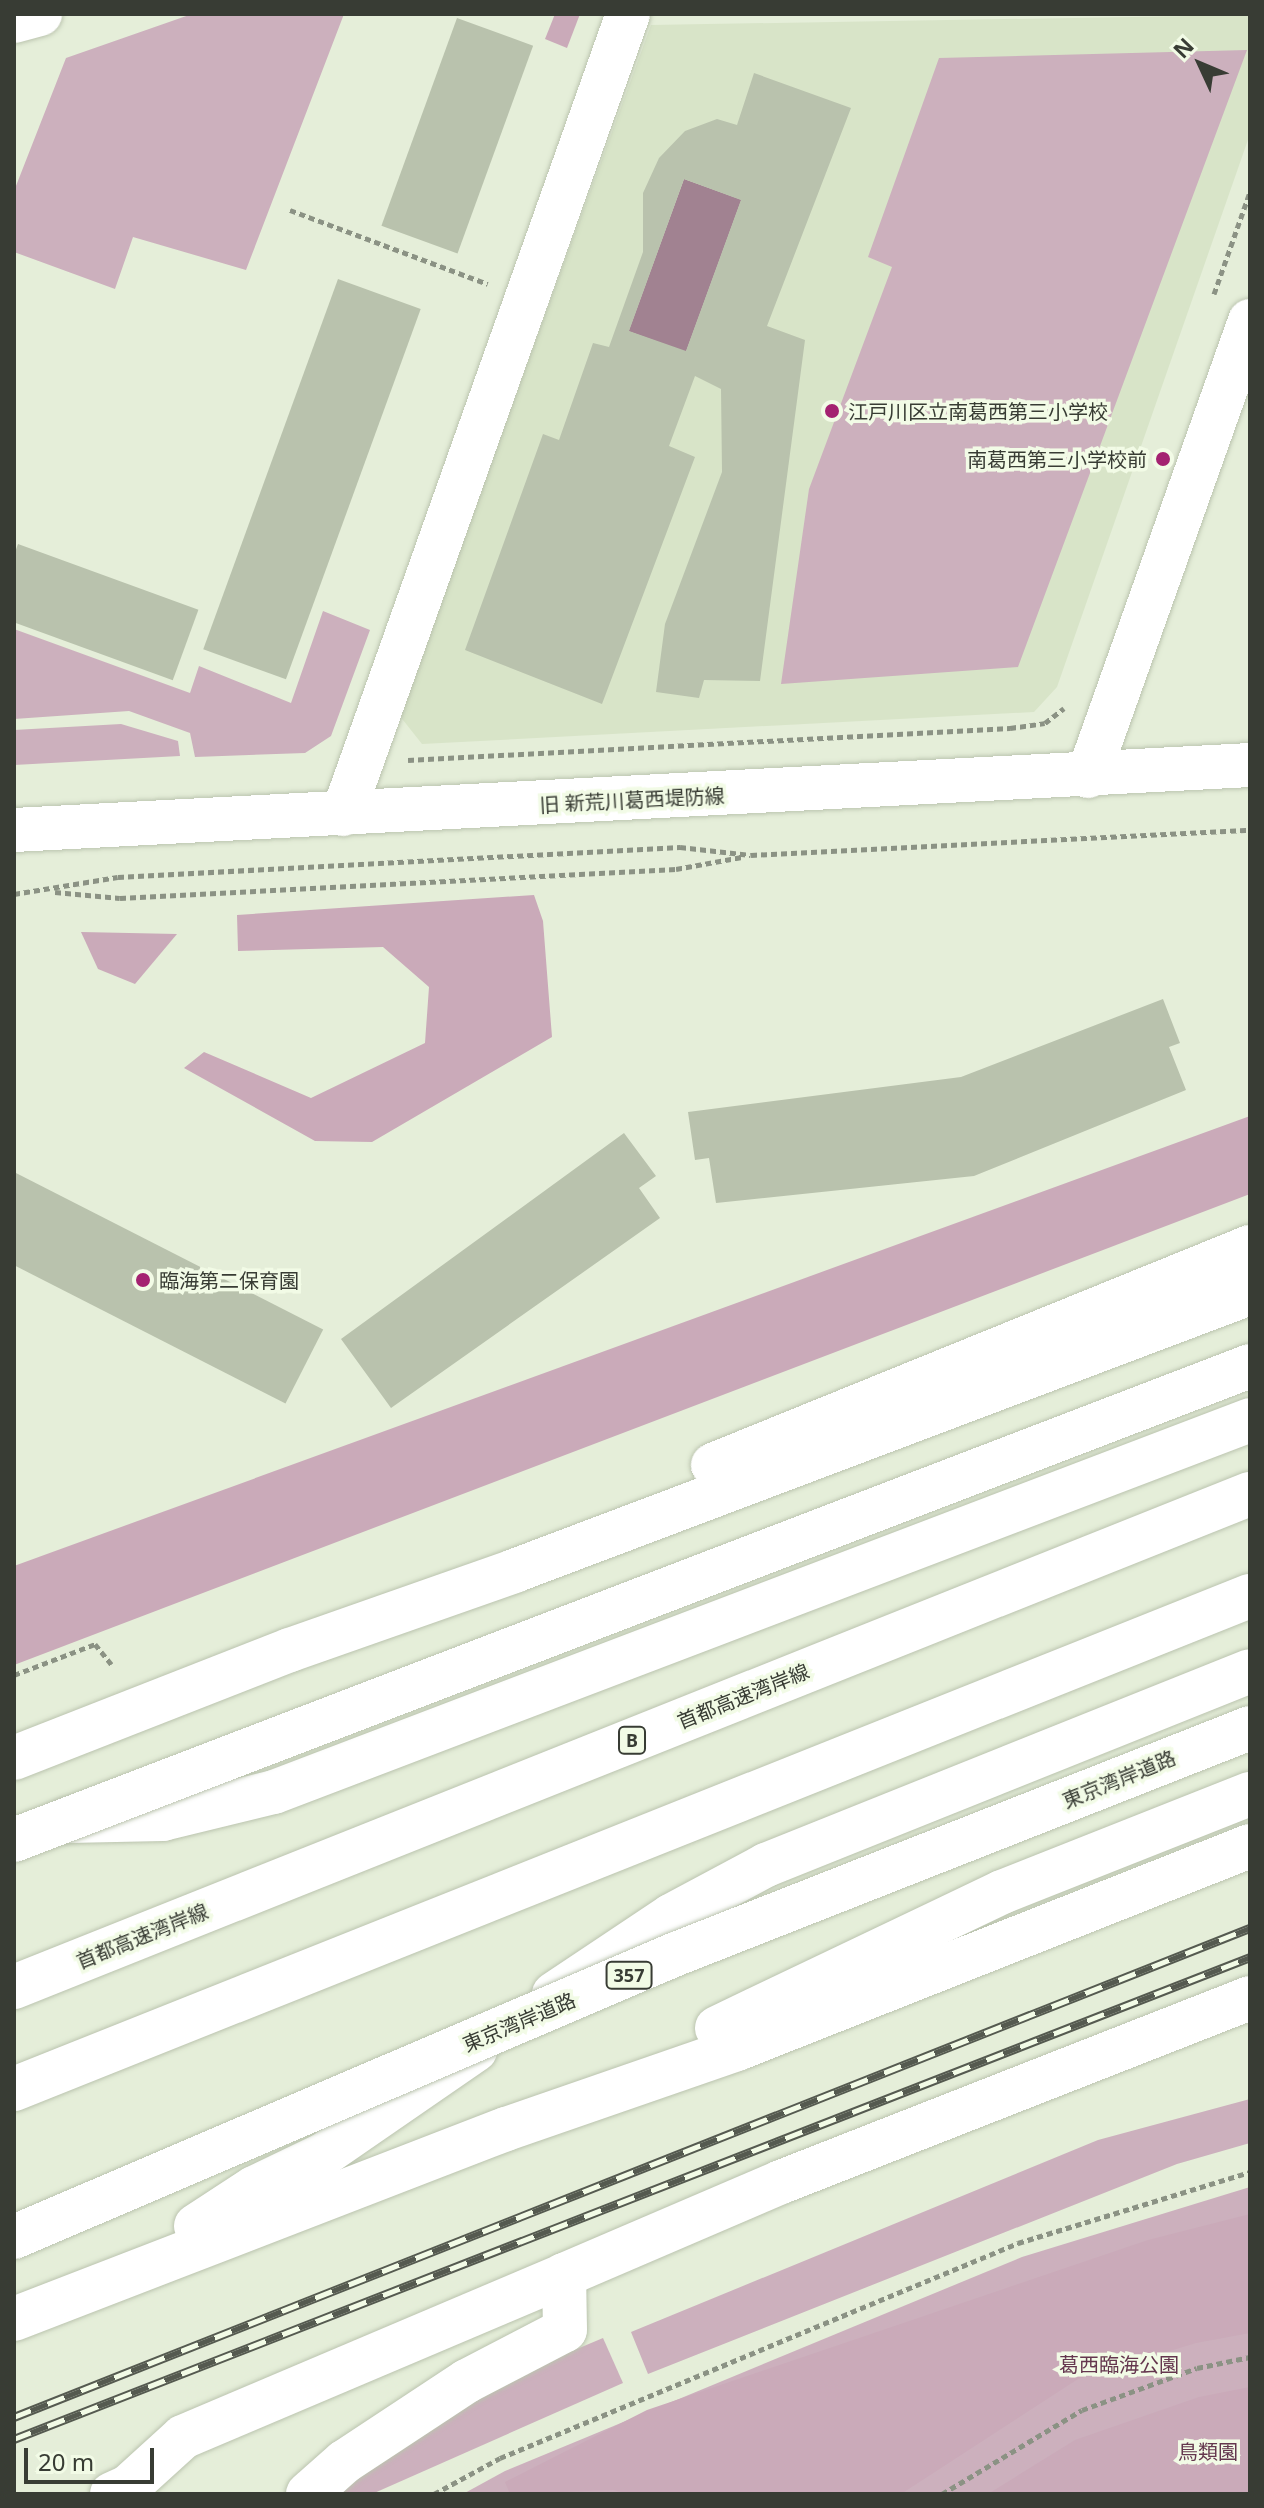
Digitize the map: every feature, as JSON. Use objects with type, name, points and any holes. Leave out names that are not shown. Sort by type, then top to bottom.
[{"type":"main road","points":[[14,21],[40,14]]},
{"type":"main road","points":[[343,814],[628,14]]},
{"type":"main road","points":[[1088,776],[1250,321]]},
{"type":"main road","name":"旧 新荒川葛西堤防線","points":[[14,830],[1088,776],[1250,765]]},
{"type":"main road","points":[[290,1650],[423,1583],[1250,1247]]},
{"type":"main road","points":[[14,1758],[290,1650],[514,1571],[1250,1293]]},
{"type":"main road","points":[[14,1840],[1250,1366]]},
{"type":"main road","points":[[14,1822],[163,1819],[274,1792],[1250,1420]]},
{"type":"main road","name":"首都高速湾岸線","points":[[14,1987],[1250,1494]]},
{"type":"main road","points":[[14,2089],[1250,1596]]},
{"type":"main road","points":[[125,2273],[254,2188],[345,2140],[671,1916],[766,1865],[1250,1671]]},
{"type":"main road","name":"東京湾岸道路","points":[[22,2233],[676,1954],[1250,1728]]},
{"type":"main road","points":[[506,2129],[1002,1892],[1250,1794]]},
{"type":"main road","points":[[14,2319],[125,2273],[506,2129],[737,2049],[1250,1846]]},
{"type":"main road","points":[[112,2494],[128,2487],[183,2437],[781,2182],[1250,1998]]},
{"type":"main road","points":[[308,2494],[344,2462],[467,2381],[565,2330],[564,2275]]},
{"type":"path","points":[[1208,309],[1250,192]]},
{"type":"path","points":[[290,210],[527,298]]},
{"type":"path","points":[[407,760],[1010,728],[1045,723],[1068,705]]},
{"type":"path","points":[[46,891],[151,897],[676,869],[751,855],[1250,830]]},
{"type":"path","points":[[14,894],[118,877],[618,850],[680,847],[751,855]]},
{"type":"path","points":[[14,1675],[95,1644],[111,1664]]},
{"type":"path","points":[[434,2494],[500,2458],[1018,2243],[1250,2172]]},
{"type":"path","points":[[942,2494],[1082,2410],[1197,2368],[1250,2357]]},
{"type":"shaded area","name":"江戸川区立南葛西第三小学校","points":[[1250,15],[1250,134],[1057,687],[1034,712],[422,744],[399,715],[651,25]]},
{"type":"shaded area","points":[[684,179],[741,200],[686,352],[629,331]]},
{"type":"green space","points":[[192,14],[344,14],[246,270],[133,237],[115,289],[14,252],[14,191],[66,58]]},
{"type":"green space","points":[[555,14],[580,14],[567,48],[545,39]]},
{"type":"green space","points":[[1247,50],[1018,667],[781,684],[809,489],[892,267],[868,257],[939,58]]},
{"type":"green space","points":[[323,611],[370,630],[331,736],[305,753],[195,757],[190,733],[129,711],[14,719],[14,629],[190,693],[199,666],[291,703]]},
{"type":"green space","points":[[121,724],[178,741],[180,756],[14,765],[14,730]]},
{"type":"green space","points":[[534,895],[543,921],[552,1037],[372,1142],[315,1141],[184,1068],[204,1052],[311,1098],[425,1043],[429,987],[383,947],[238,951],[237,915]]},
{"type":"green space","points":[[81,932],[177,934],[135,984],[98,969]]},
{"type":"green space","points":[[1250,1116],[1250,1194],[14,1665],[14,1566]]},
{"type":"green space","points":[[1250,2099],[1250,2143],[1177,2164],[648,2374],[631,2332],[1098,2140]]},
{"type":"green space","name":"葛西臨海公園","points":[[1250,2187],[1250,2494],[463,2494],[505,2471],[1022,2257]]},
{"type":"green space","name":"葛西臨海公園","points":[[1250,2214],[1250,2333],[1196,2343],[1078,2379],[901,2494],[630,2494],[613,2490],[510,2494],[505,2482],[647,2410],[1148,2240]]},
{"type":"green space","points":[[603,2338],[623,2383],[372,2494],[320,2494],[470,2394]]},
{"type":"green space","name":"鳥類園","points":[[1250,2387],[1250,2494],[988,2494],[1075,2440],[1199,2397]]},
{"type":"building","points":[[457,18],[533,46],[458,253],[381,226]]},
{"type":"building","points":[[754,73],[851,108],[767,326],[805,340],[760,681],[704,680],[699,698],[656,692],[665,624],[722,472],[721,389],[695,376],[669,446],[695,457],[602,704],[465,650],[543,434],[559,440],[593,343],[609,347],[643,252],[643,193],[659,158],[685,131],[717,119],[737,125]],"holes":[[[684,179],[741,200],[686,351],[629,331]]]},
{"type":"building","points":[[338,279],[421,309],[286,679],[203,649]]},
{"type":"building","points":[[18,544],[198,610],[173,680],[14,622],[14,555]]},
{"type":"building","points":[[1163,999],[1180,1043],[1169,1047],[1186,1090],[974,1176],[716,1203],[709,1158],[695,1160],[688,1112],[961,1077]]},
{"type":"building","points":[[624,1133],[656,1176],[639,1188],[660,1218],[391,1408],[341,1339]]},
{"type":"building","points":[[14,1172],[323,1330],[285,1403],[14,1265]]},
{"type":"railway","points":[[14,2417],[1250,1928]]},
{"type":"railway","points":[[14,2439],[1250,1957]]},
{"type":"place","name":"江戸川区立南葛西第三小学校","points":[[832,411]]},
{"type":"place","name":"南葛西第三小学校前","points":[[1163,459]]},
{"type":"place","name":"臨海第二保育園","points":[[143,1280]]}]
